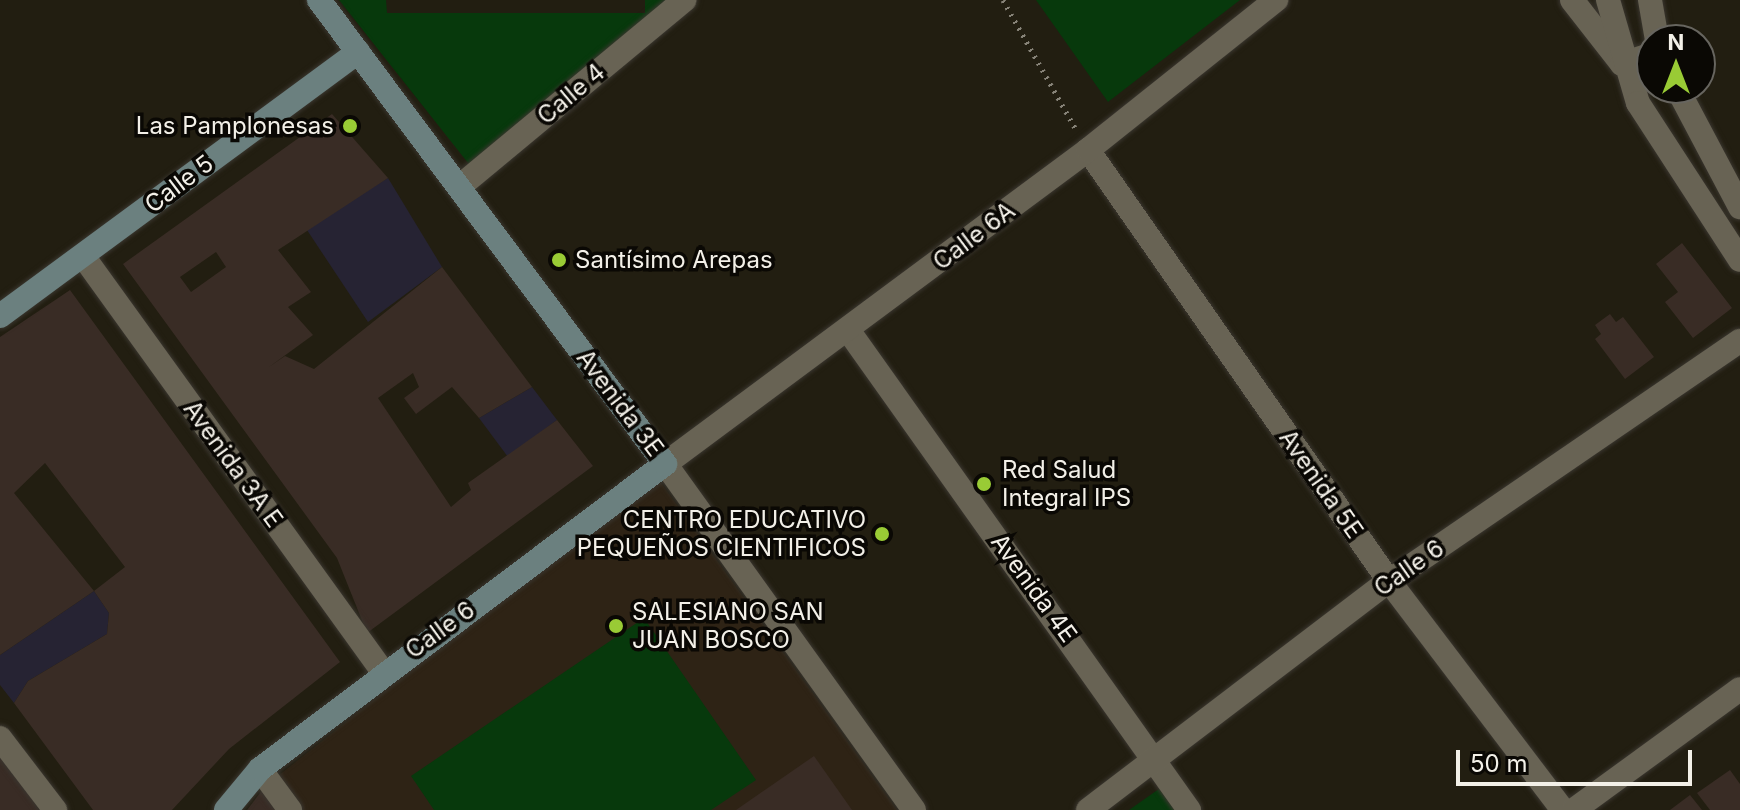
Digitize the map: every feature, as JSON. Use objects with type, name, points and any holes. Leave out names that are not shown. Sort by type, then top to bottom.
[{"type":"street","name":"Avenida 3E","points":[[319,0],[665,464],[914,810]]},
{"type":"street","name":"Calle 4","points":[[459,187],[684,0]]},
{"type":"street","name":"Calle 6A","points":[[665,464],[1088,150],[1276,0]]},
{"type":"street","points":[[1572,0],[1622,64],[1697,196],[1740,260]]},
{"type":"street","points":[[1608,0],[1622,64]]},
{"type":"street","points":[[1650,0],[1654,24]]},
{"type":"street","name":"Calle 5","points":[[0,316],[358,52]]},
{"type":"street","points":[[1622,64],[1636,59]]},
{"type":"street","points":[[1686,104],[1731,180],[1740,207]]},
{"type":"street","name":"Avenida 5E","points":[[1088,150],[1389,581],[1563,810]]},
{"type":"street","points":[[1697,196],[1731,180]]},
{"type":"street","name":"Avenida 3A E","points":[[83,256],[383,672]]},
{"type":"street","name":"Avenida 4E","points":[[848,330],[1156,758],[1189,810]]},
{"type":"street","name":"Calle 6","points":[[1088,810],[1389,581],[1740,341]]},
{"type":"street","name":"Calle 6","points":[[226,810],[260,769],[383,672],[665,464]]},
{"type":"street","points":[[1574,810],[1740,689]]},
{"type":"street","points":[[0,738],[55,810]]},
{"type":"street","points":[[260,769],[290,810]]},
{"type":"path","points":[[1003,0],[1088,150]]},
{"type":"shaded area","points":[[388,178],[442,267],[368,322],[305,227]]},
{"type":"shaded area","points":[[532,387],[557,420],[508,457],[479,418]]},
{"type":"shaded area","name":"SALESIANO SAN JUAN BOSCO","points":[[656,476],[897,810],[303,810],[278,776]]},
{"type":"shaded area","points":[[94,591],[109,613],[107,634],[28,681],[14,703],[0,685],[0,655]]},
{"type":"green space","points":[[339,0],[386,0],[387,13],[645,13],[645,0],[666,0],[472,168]]},
{"type":"green space","points":[[1036,0],[1240,0],[1108,102]]},
{"type":"green space","points":[[644,618],[756,780],[711,810],[434,810],[411,776]]},
{"type":"green space","points":[[1166,784],[1184,810],[1129,810]]},
{"type":"building","points":[[332,114],[388,178],[278,250],[311,292],[288,307],[313,335],[269,367],[285,356],[314,369],[442,267],[532,387],[479,418],[452,387],[416,414],[404,398],[419,387],[413,373],[378,398],[451,507],[471,490],[468,483],[557,420],[593,466],[367,633],[337,558],[123,264]],"holes":[[[216,252],[226,267],[191,292],[180,277]]]},
{"type":"building","points":[[1682,243],[1732,308],[1693,338],[1665,302],[1678,292],[1656,264]]},
{"type":"building","points":[[70,290],[340,662],[229,749],[172,810],[93,810],[14,703],[28,681],[107,634],[109,613],[94,591],[0,655],[0,337]],"holes":[[[45,463],[125,567],[94,591],[14,493]]]},
{"type":"building","points":[[1610,314],[1616,322],[1623,317],[1654,357],[1625,379],[1595,339],[1601,334],[1595,325]]},
{"type":"building","points":[[0,752],[22,782],[39,810],[0,810]]},
{"type":"building","points":[[814,756],[852,810],[736,810]]},
{"type":"building","points":[[1730,770],[1740,784],[1740,810],[1710,810],[1697,793]]},
{"type":"building","points":[[263,789],[278,810],[247,810]]},
{"type":"building","points":[[1690,795],[1702,810],[1670,810]]},
{"type":"place","name":"Las Pamplonesas","points":[[350,126]]},
{"type":"place","name":"Santísimo Arepas","points":[[559,260]]},
{"type":"place","name":"Red Salud Integral IPS","points":[[984,484]]},
{"type":"place","name":"CENTRO EDUCATIVO PEQUEÑOS CIENTIFICOS","points":[[882,534]]},
{"type":"place","name":"SALESIANO SAN JUAN BOSCO","points":[[616,626]]}]
